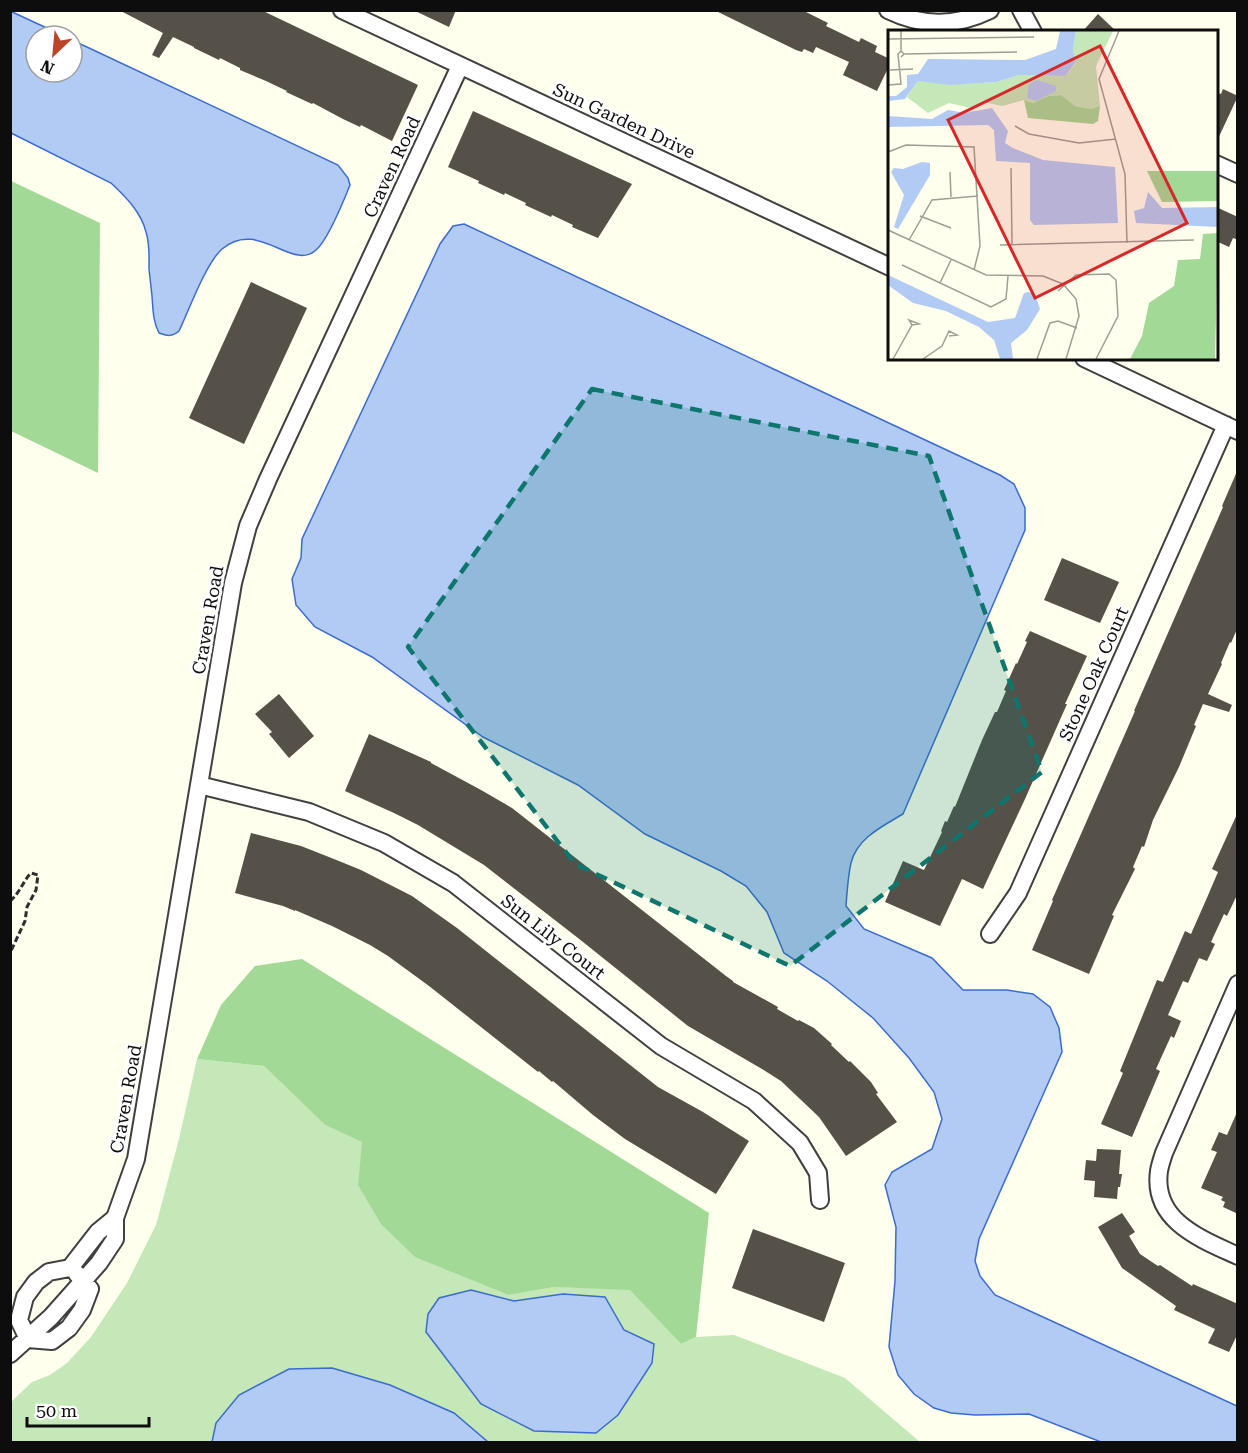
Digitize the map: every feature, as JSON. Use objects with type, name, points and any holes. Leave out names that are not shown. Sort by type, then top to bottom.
[{"type":"street","name":"Sun Garden Drive","points":[[342,10],[888,266]]},
{"type":"street","points":[[888,10],[901,17],[928,23],[952,23],[975,18],[990,10]]},
{"type":"street","points":[[1021,10],[1032,30]]},
{"type":"street","name":"Craven Road","points":[[83,1281],[99,1263],[115,1239],[115,1218],[136,1159],[233,583],[248,526],[460,66]]},
{"type":"street","points":[[1218,165],[1238,174]]},
{"type":"street","points":[[1088,360],[1232,428]]},
{"type":"street","name":"Stone Oak Court","points":[[990,934],[1018,893],[1232,428]]},
{"type":"street","name":"Sun Lily Court","points":[[199,785],[309,812],[384,843],[453,883],[661,1046],[754,1101],[800,1143],[818,1173],[820,1200]]},
{"type":"street","points":[[1238,984],[1164,1153],[1159,1171],[1160,1193],[1167,1210],[1178,1223],[1197,1237],[1238,1256]]},
{"type":"street","name":"Craven Road","points":[[70,1268],[98,1232],[115,1218]]},
{"type":"street","points":[[10,1354],[28,1339],[52,1341],[69,1328],[82,1310],[90,1289],[70,1268],[49,1272],[36,1282],[25,1297],[19,1320],[28,1339]]},
{"type":"path","points":[[10,901],[31,873],[38,875],[36,890],[27,907],[25,921],[10,953]]},
{"type":"highlighted area","points":[[592,389],[929,456],[1042,772],[790,966],[575,864],[408,647]]},
{"type":"green space","points":[[11,181],[100,223],[98,473],[11,431]]},
{"type":"green space","points":[[302,959],[709,1213],[696,1337],[681,1344],[630,1290],[554,1287],[509,1295],[415,1257],[381,1224],[358,1185],[362,1142],[325,1125],[264,1066],[197,1059],[221,1005],[255,966]]},
{"type":"green space","points":[[197,1059],[264,1066],[325,1125],[363,1142],[358,1185],[509,1295],[554,1287],[630,1289],[681,1344],[696,1337],[734,1335],[845,1378],[920,1442],[488,1442],[454,1413],[390,1385],[332,1368],[216,1423],[212,1442],[11,1442],[11,1402],[32,1382],[50,1375],[67,1363],[91,1337],[127,1283],[156,1225]],"holes":[[[471,1291],[514,1301],[605,1297],[624,1330],[654,1344],[652,1364],[618,1415],[596,1433]]]},
{"type":"water","points":[[10,11],[38,24],[24,24],[24,84],[84,84],[84,46],[338,165],[348,178],[350,185],[326,238],[316,250],[307,255],[296,255],[261,241],[249,239],[235,241],[222,249],[198,287],[179,331],[165,335],[159,333],[154,315],[149,250],[144,225],[132,205],[111,183],[11,133]]},
{"type":"water","points":[[464,224],[1000,475],[1014,484],[1025,508],[1025,530],[903,814],[879,828],[859,846],[854,854],[849,873],[846,906],[864,929],[932,958],[963,990],[1007,990],[1033,994],[1050,1007],[1059,1028],[1062,1052],[979,1239],[975,1261],[980,1276],[995,1295],[1237,1406],[1237,1442],[1101,1442],[1029,1414],[951,1413],[934,1408],[914,1394],[898,1375],[889,1347],[895,1281],[896,1227],[885,1185],[892,1172],[932,1149],[942,1119],[934,1092],[909,1058],[873,1018],[827,981],[784,953],[767,912],[746,886],[721,871],[645,834],[578,785],[483,737],[372,657],[315,627],[296,605],[292,579],[301,558],[302,539],[440,244],[453,226]]},
{"type":"water","points":[[471,1290],[514,1301],[563,1294],[605,1297],[624,1330],[654,1344],[652,1363],[618,1415],[596,1433],[534,1431],[481,1404],[426,1332],[428,1314],[439,1298]]},
{"type":"water","points":[[332,1368],[390,1385],[454,1413],[488,1442],[212,1442],[216,1423],[239,1395],[289,1369]]},
{"type":"building","points":[[119,10],[261,10],[418,85],[392,141],[173,37],[159,58],[152,55],[163,33]]},
{"type":"building","points":[[413,10],[456,10],[449,27]]},
{"type":"building","points":[[714,10],[802,10],[828,23],[826,26],[859,42],[861,38],[877,46],[875,52],[888,58],[888,68],[877,91],[843,75],[849,62],[816,47],[813,53],[804,49],[802,52]]},
{"type":"building","points":[[1098,14],[1115,30],[1084,30]]},
{"type":"building","points":[[1223,89],[1238,96],[1218,139],[1218,93],[1221,94]]},
{"type":"building","points":[[473,111],[632,184],[598,238],[448,167]]},
{"type":"building","points":[[1218,208],[1238,217],[1238,240],[1233,238],[1229,247],[1218,242]]},
{"type":"building","points":[[251,282],[307,308],[244,444],[189,418]]},
{"type":"building","points":[[1238,469],[1238,627],[1208,694],[1232,705],[1229,712],[1203,704],[1179,767],[1153,820],[1144,847],[1142,846],[1133,867],[1135,869],[1112,915],[1114,916],[1089,974],[1032,950]]},
{"type":"building","points":[[1062,558],[1119,582],[1100,623],[1044,600]]},
{"type":"building","points":[[1030,631],[1087,656],[983,889],[962,879],[940,926],[885,902],[903,861],[924,870],[945,821],[947,822],[955,807]]},
{"type":"building","points":[[279,694],[314,736],[289,758],[269,734],[272,732],[255,714]]},
{"type":"building","points":[[369,734],[431,762],[512,808],[733,982],[798,1021],[814,1028],[871,1082],[878,1093],[876,1094],[897,1122],[846,1156],[819,1117],[781,1081],[688,1026],[484,865],[418,825],[345,791]]},
{"type":"building","points":[[1238,812],[1238,893],[1227,916],[1224,914],[1211,942],[1215,944],[1207,961],[1199,958],[1188,983],[1183,981],[1168,1015],[1181,1021],[1174,1038],[1171,1036],[1156,1069],[1160,1071],[1132,1137],[1101,1124],[1123,1073],[1120,1071],[1157,980],[1163,982],[1185,931],[1191,934],[1218,872],[1212,869]]},
{"type":"building","points":[[251,833],[301,846],[361,870],[412,896],[457,928],[658,1087],[749,1141],[716,1194],[625,1139],[553,1081],[538,1072],[388,956],[332,926],[295,910],[235,893]]},
{"type":"building","points":[[1238,1110],[1238,1214],[1223,1207],[1225,1202],[1221,1200],[1223,1197],[1201,1188],[1217,1152],[1211,1150],[1219,1132],[1227,1135]]},
{"type":"building","points":[[1097,1149],[1121,1150],[1119,1174],[1122,1174],[1117,1199],[1094,1197],[1095,1181],[1084,1180],[1086,1160],[1096,1161]]},
{"type":"building","points":[[1122,1213],[1135,1232],[1129,1236],[1140,1254],[1192,1286],[1193,1284],[1238,1304],[1238,1333],[1229,1352],[1208,1343],[1215,1329],[1174,1310],[1176,1306],[1122,1268],[1098,1227]]},
{"type":"building","points":[[753,1229],[845,1263],[824,1322],[732,1288]]}]
